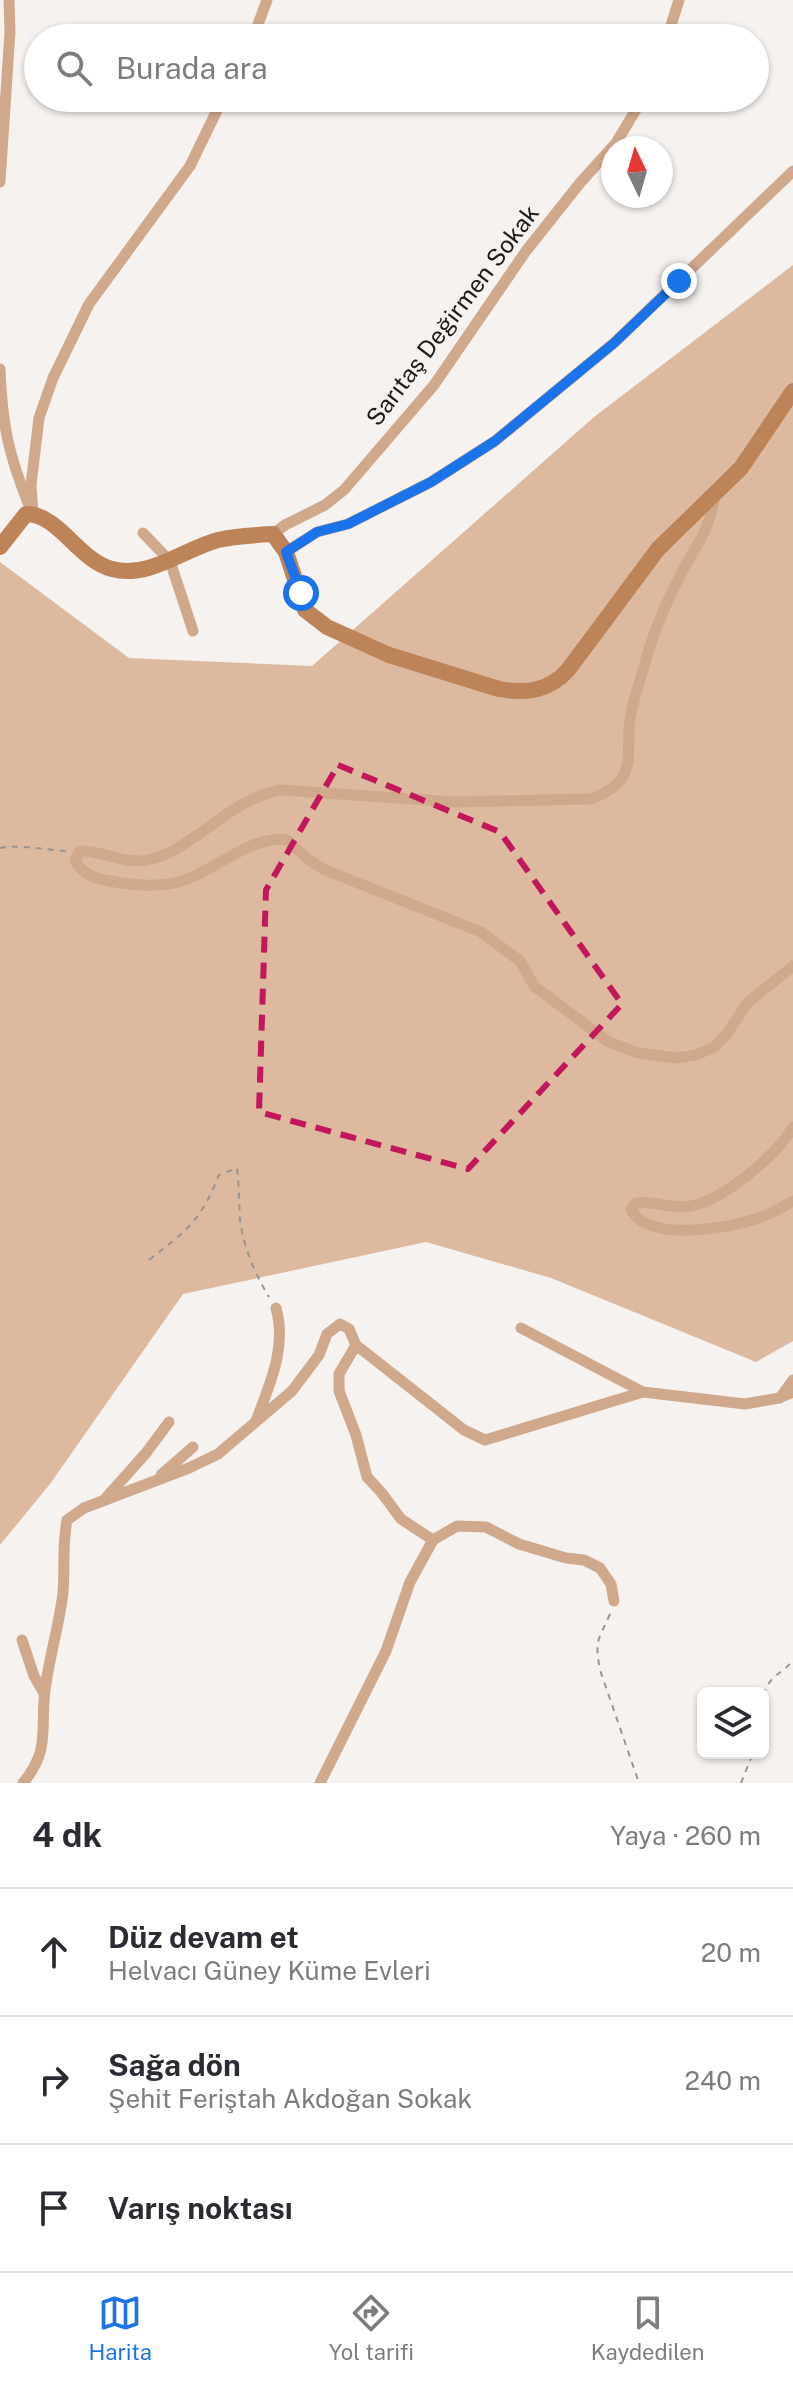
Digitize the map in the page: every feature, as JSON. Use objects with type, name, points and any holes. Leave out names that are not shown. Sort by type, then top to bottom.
[{"type":"street","points":[[0,182],[10,32],[9,0]]},
{"type":"street","points":[[258,24],[267,0]]},
{"type":"street","points":[[671,24],[679,0]]},
{"type":"street","points":[[33,514],[31,485],[39,418],[53,378],[89,304],[190,166],[216,112]]},
{"type":"street","name":"Sarıtaş Değirmen Sokak","points":[[273,534],[325,505],[344,490],[424,397],[526,251],[616,143],[635,112]]},
{"type":"street","points":[[286,552],[317,532],[348,524],[431,482],[495,441],[614,343],[793,171]]},
{"type":"street","points":[[0,369],[2,419],[14,468],[33,514]]},
{"type":"street","points":[[0,547],[26,514],[46,518],[83,553],[113,569],[147,568],[219,540],[273,534],[286,552],[305,610],[327,627],[389,655],[499,689],[533,691],[559,680],[568,670],[658,549],[741,468],[793,391]]},
{"type":"street","points":[[715,494],[706,534],[676,583],[641,674],[630,720],[631,748],[627,767],[617,783],[602,795],[591,799],[455,802],[281,790],[253,797],[159,857],[133,862],[107,854],[80,851],[75,860],[79,868],[96,878],[163,885],[181,882],[268,840],[287,840],[325,870],[481,932],[520,961],[534,986],[609,1042],[638,1053],[658,1056],[687,1057],[714,1047],[754,996],[793,966]]},
{"type":"street","points":[[143,533],[170,561],[193,631]]},
{"type":"street","points":[[793,1127],[763,1163],[711,1200],[681,1207],[645,1201],[636,1203],[631,1210],[635,1218],[652,1227],[712,1229],[759,1218],[793,1201]]},
{"type":"street","points":[[256,1421],[280,1344],[281,1326],[276,1308]]},
{"type":"street","points":[[23,1783],[37,1765],[43,1739],[44,1694],[63,1593],[62,1545],[67,1520],[84,1508],[218,1454],[292,1391],[319,1355],[327,1334],[340,1324],[349,1329],[356,1345],[464,1430],[485,1440],[643,1392]]},
{"type":"street","points":[[521,1328],[643,1392],[745,1404],[779,1398],[793,1392]]},
{"type":"street","points":[[356,1345],[339,1374],[339,1391],[356,1435],[367,1477],[401,1519],[433,1540]]},
{"type":"street","points":[[779,1398],[793,1380]]},
{"type":"street","points":[[104,1500],[169,1422]]},
{"type":"street","points":[[155,1481],[193,1447]]},
{"type":"street","points":[[320,1783],[386,1651],[410,1582],[433,1540],[457,1526],[486,1527],[519,1544],[584,1560],[600,1568],[611,1584],[614,1601]]},
{"type":"street","points":[[22,1640],[34,1676],[44,1694]]},
{"type":"path","points":[[0,848],[18,845],[80,851]]},
{"type":"path","points":[[149,1260],[193,1226],[204,1210],[219,1175],[237,1168],[240,1221],[245,1240],[256,1276],[276,1308]]},
{"type":"path","points":[[614,1601],[599,1634],[597,1652],[600,1670],[639,1783]]},
{"type":"path","points":[[767,1687],[773,1676],[793,1660]]},
{"type":"path","points":[[741,1783],[751,1759]]},
{"type":"highlighted area","points":[[338,765],[500,832],[622,1004],[468,1169],[259,1112],[266,890]]},
{"type":"shaded area","points":[[793,265],[793,1341],[756,1362],[551,1278],[426,1242],[183,1294],[50,1484],[0,1545],[0,562],[129,658],[312,666],[594,417]]},
{"type":"route","points":[[301,593],[286,552],[317,532],[348,524],[431,482],[495,441],[614,343],[679,281]]}]
